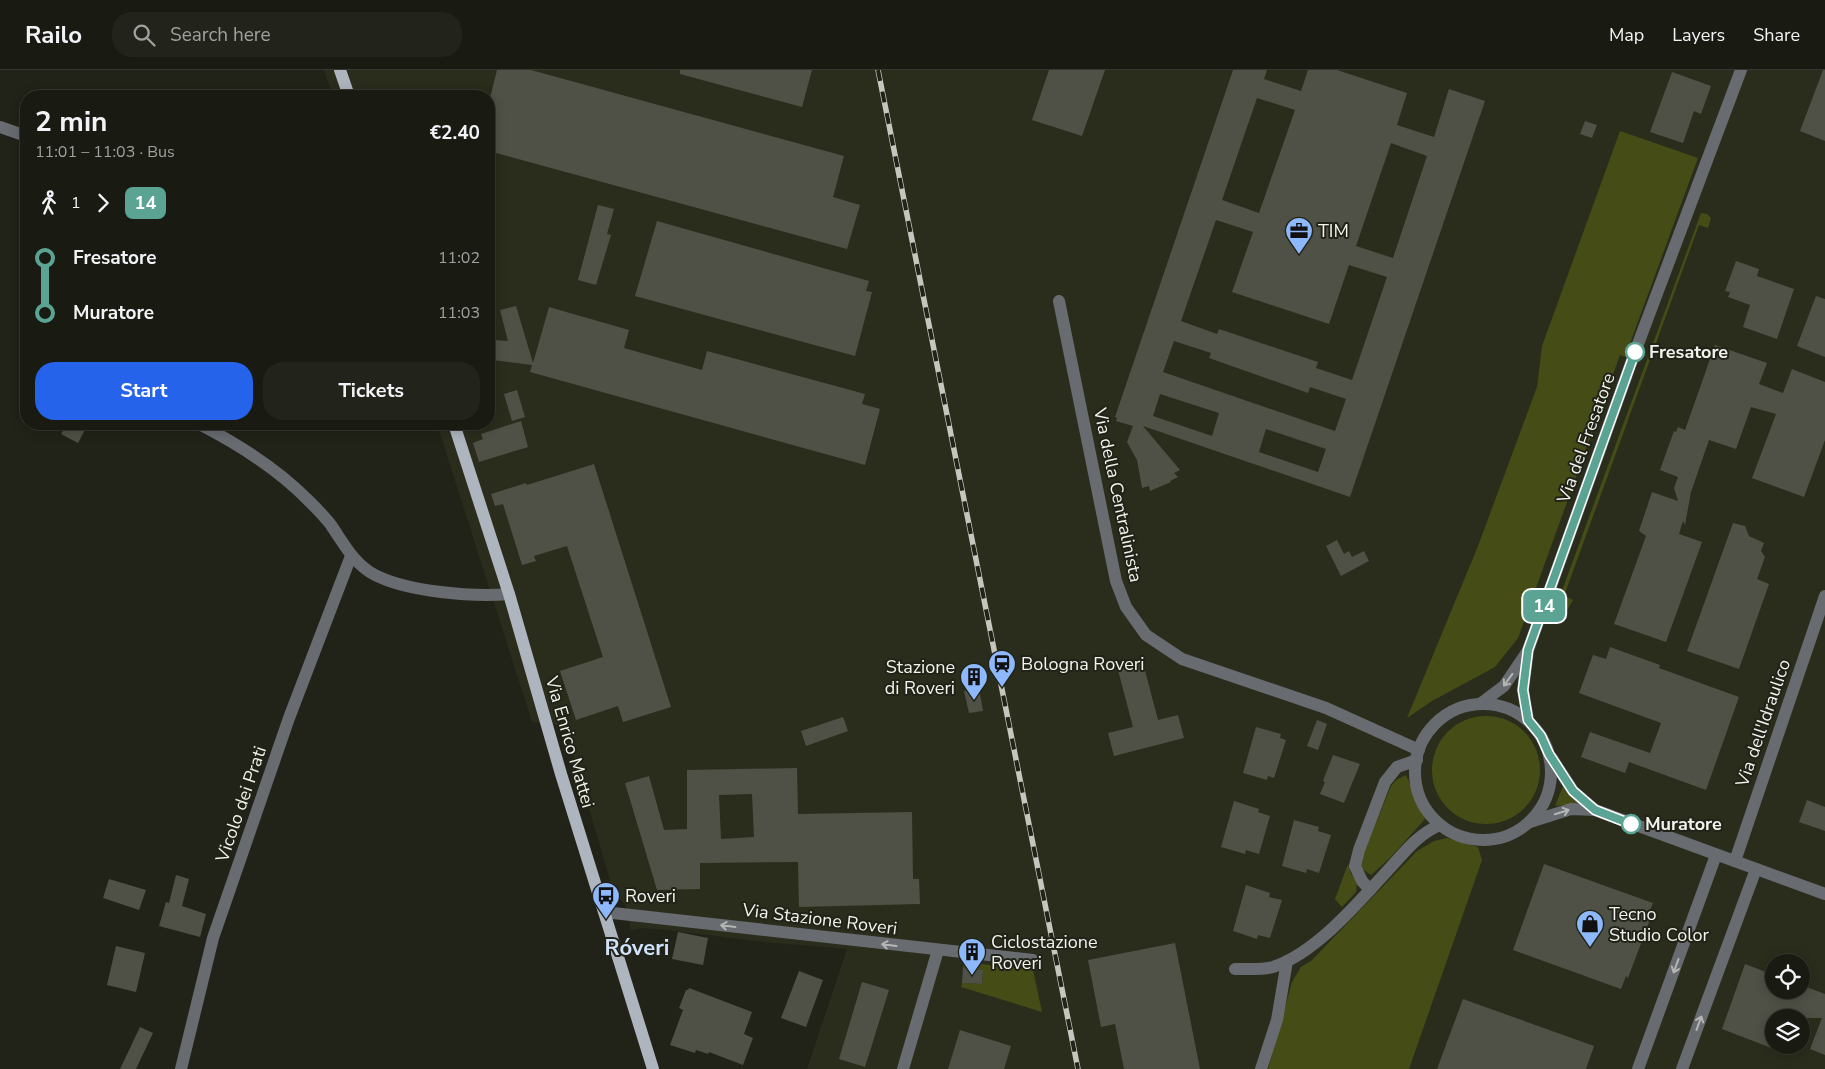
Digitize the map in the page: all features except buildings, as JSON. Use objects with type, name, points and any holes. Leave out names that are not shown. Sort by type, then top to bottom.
[{"type":"main road","points":[[340,70],[347,90]]},
{"type":"main road","name":"Via Enrico Mattei","points":[[456,430],[509,594],[561,774],[653,1069]]},
{"type":"street","name":"Via del Fresatore","points":[[1528,720],[1523,690],[1528,650],[1635,352],[1741,70]]},
{"type":"street","points":[[0,126],[20,134]]},
{"type":"street","name":"Via della Centralinista","points":[[1059,301],[1116,581],[1126,607],[1146,635],[1182,659],[1326,708],[1418,755]]},
{"type":"street","points":[[212,430],[259,458],[309,501],[330,523],[351,556],[375,575],[404,585],[438,591],[509,594]]},
{"type":"street","name":"Vicolo dei Prati","points":[[181,1069],[213,938],[289,718],[351,556]]},
{"type":"street","name":"Via dell'Idraulico","points":[[1735,861],[1825,596]]},
{"type":"street","name":"Via del Fresatore","points":[[1480,704],[1504,686],[1528,650]]},
{"type":"street","points":[[1549,754],[1551,772],[1549,790],[1542,807],[1530,822],[1517,832],[1502,838],[1486,840],[1469,839],[1454,834],[1440,825],[1420,799],[1416,783],[1418,755],[1426,736],[1436,723],[1449,713],[1464,706],[1480,704],[1497,705],[1513,711],[1528,720],[1541,736],[1549,754],[1573,791],[1595,810]]},
{"type":"street","points":[[1370,890],[1362,881],[1355,866],[1359,850],[1385,782],[1397,767],[1418,755]]},
{"type":"street","points":[[1530,822],[1571,809],[1595,810],[1825,894]]},
{"type":"street","points":[[1235,969],[1272,967],[1308,950],[1338,923],[1417,838],[1428,830],[1440,825]]},
{"type":"street","points":[[1638,1069],[1716,855]]},
{"type":"street","points":[[1682,1069],[1756,869]]},
{"type":"street","name":"Via Stazione Roveri","points":[[604,912],[1033,960]]},
{"type":"street","points":[[903,1069],[938,950]]},
{"type":"street","points":[[1261,1069],[1277,1020],[1287,961]]},
{"type":"shaded area","points":[[324,70],[1825,70],[1825,1069],[807,1069],[847,949],[763,942],[643,928],[631,930],[625,904],[614,894],[565,726],[532,722],[439,430],[495,430],[495,90],[331,90]]},
{"type":"green space","points":[[1620,131],[1698,158],[1625,357],[1620,355],[1518,638],[1495,667],[1432,701],[1407,718],[1478,546],[1537,387],[1542,346]]},
{"type":"green space","points":[[1701,213],[1707,214],[1711,218],[1708,228],[1699,225],[1564,596],[1573,600],[1567,610],[1561,611],[1557,605],[1560,596]]},
{"type":"green space","points":[[1486,716],[1507,720],[1524,732],[1536,749],[1540,770],[1536,791],[1524,808],[1507,820],[1486,824],[1465,820],[1448,808],[1436,791],[1432,770],[1436,749],[1448,732],[1465,720]]},
{"type":"green space","points":[[1406,775],[1425,819],[1390,858],[1371,875],[1359,864],[1391,786],[1396,780]]},
{"type":"green space","points":[[1563,786],[1582,803],[1555,806]]},
{"type":"green space","points":[[1447,838],[1478,847],[1482,860],[1409,1069],[1268,1069],[1292,982],[1301,967],[1311,961],[1417,851],[1434,841]]},
{"type":"green space","points":[[1348,864],[1351,874],[1357,882],[1356,892],[1342,907],[1335,899]]},
{"type":"green space","points":[[964,962],[1033,970],[1042,1012],[961,987],[962,983],[982,984],[983,970],[963,968]]},
{"type":"railway","points":[[878,70],[1078,1069]]},
{"type":"bus line","name":"14","points":[[1631,824],[1595,810],[1573,791],[1549,754],[1541,736],[1528,720],[1523,690],[1528,650],[1635,352]]},
{"type":"place","name":"TIM","points":[[1299,255]]},
{"type":"place","name":"Fresatore","points":[[1635,352]]},
{"type":"place","name":"Bologna Roveri","points":[[1002,688]]},
{"type":"place","name":"Stazione di Roveri","points":[[974,701]]},
{"type":"place","name":"Muratore","points":[[1631,824]]},
{"type":"place","name":"Roveri","points":[[606,920]]},
{"type":"place","name":"Tecno Studio Color","points":[[1590,948]]},
{"type":"place","name":"Ciclostazione Roveri","points":[[972,976]]},
{"type":"district","name":"Róveri","points":[[637,948]]}]
